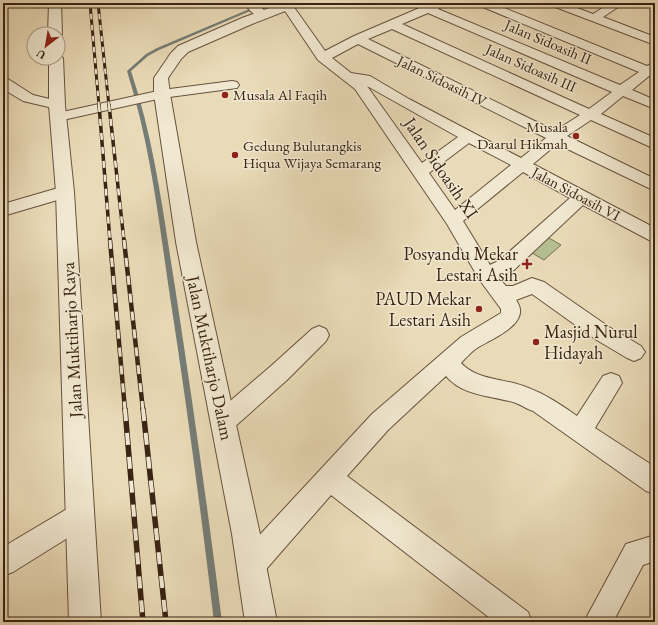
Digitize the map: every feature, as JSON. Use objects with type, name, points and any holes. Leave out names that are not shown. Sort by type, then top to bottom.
[{"type":"street","points":[[55,3],[55,26]]},
{"type":"street","points":[[323,57],[358,39],[441,3]]},
{"type":"street","points":[[482,3],[652,70]]},
{"type":"street","points":[[554,3],[655,41]]},
{"type":"street","points":[[594,18],[617,3]]},
{"type":"street","name":"Jalan Muktiharjo Dalam","points":[[261,622],[223,422],[157,95],[164,72],[176,56],[184,49],[257,9],[291,4]]},
{"type":"street","name":"Jalan Sidoasih XI","points":[[291,4],[323,57],[348,75],[360,86],[453,220],[506,304]]},
{"type":"street","name":"Jalan Sidoasih II","points":[[429,9],[655,105]]},
{"type":"street","name":"Jalan Sidoasih III","points":[[392,24],[655,144]]},
{"type":"street","name":"Jalan Sidoasih IV","points":[[358,39],[655,186]]},
{"type":"street","name":"Jalan Muktiharjo Raya","points":[[56,66],[57,111],[65,192],[86,622]]},
{"type":"street","points":[[453,220],[556,137],[652,70]]},
{"type":"street","name":"Jalan Sidoasih VI","points":[[348,75],[365,79],[404,102],[655,236]]},
{"type":"street","points":[[3,82],[23,95],[57,111],[126,102],[157,95],[232,85]]},
{"type":"street","points":[[420,172],[469,136]]},
{"type":"street","points":[[4,209],[65,192]]},
{"type":"street","points":[[486,274],[506,265],[582,196]]},
{"type":"street","points":[[251,565],[380,422],[448,363],[468,343],[508,319],[506,304],[515,293],[532,285],[537,287],[602,333],[634,352]]},
{"type":"street","points":[[223,422],[279,373],[319,335]]},
{"type":"street","points":[[448,363],[460,377],[473,384],[518,394],[541,404],[655,482]]},
{"type":"street","points":[[581,430],[611,383]]},
{"type":"street","points":[[330,479],[518,622]]},
{"type":"street","points":[[3,562],[80,515]]},
{"type":"street","points":[[598,622],[635,553],[655,548]]},
{"type":"green space","points":[[544,235],[561,245],[544,260],[527,250]]},
{"type":"waterway","points":[[218,622],[196,448],[159,198],[144,121],[129,71],[147,55],[158,49],[267,3]]},
{"type":"railway","points":[[90,3],[99,106]]},
{"type":"railway","points":[[98,3],[109,106]]},
{"type":"railway","points":[[99,105],[110,241]]},
{"type":"railway","points":[[109,105],[124,241]]},
{"type":"railway","points":[[110,240],[125,410]]},
{"type":"railway","points":[[124,240],[143,410]]},
{"type":"railway","points":[[125,409],[143,622]]},
{"type":"railway","points":[[143,409],[166,622]]},
{"type":"place","name":"Musala Al Faqih","points":[[225,95]]},
{"type":"place","name":"Musala Daarul Hikmah","points":[[576,136]]},
{"type":"place","name":"Gedung Bulutangkis Hiqua Wijaya Semarang","points":[[235,155]]},
{"type":"place","name":"Posyandu Mekar Lestari Asih","points":[[527,264]]},
{"type":"place","name":"PAUD Mekar Lestari Asih","points":[[479,309]]},
{"type":"place","name":"Masjid Nurul Hidayah","points":[[536,342]]}]
